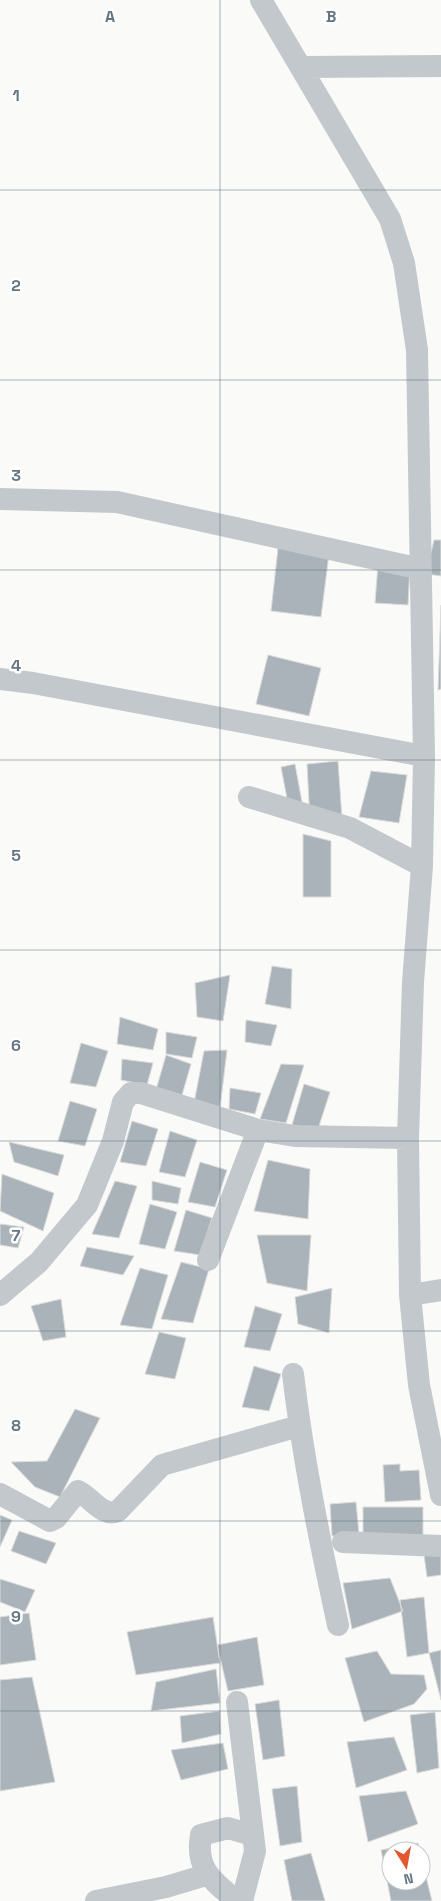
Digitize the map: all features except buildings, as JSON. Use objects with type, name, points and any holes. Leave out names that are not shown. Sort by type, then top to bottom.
[{"type":"street","points":[[261,0],[390,219],[404,264],[418,350],[424,756],[422,866],[413,982],[408,1138],[410,1295],[419,1385],[441,1495]]},
{"type":"street","points":[[302,67],[441,66]]},
{"type":"street","points":[[0,499],[117,502],[420,568]]},
{"type":"street","points":[[0,679],[43,685],[424,756]]},
{"type":"street","points":[[249,798],[350,828],[422,866]]},
{"type":"street","points":[[0,1295],[39,1262],[87,1205],[113,1141],[123,1102],[131,1093],[141,1093],[258,1130],[294,1136],[408,1138]]},
{"type":"street","points":[[208,1260],[258,1130]]},
{"type":"street","points":[[410,1295],[441,1290]]},
{"type":"street","points":[[293,1374],[299,1426],[318,1534],[338,1625]]},
{"type":"street","points":[[0,1494],[50,1520],[56,1518],[78,1491],[111,1514],[118,1511],[162,1465],[299,1426]]},
{"type":"street","points":[[343,1542],[441,1546]]},
{"type":"street","points":[[237,1702],[252,1835],[256,1851],[242,1901]]},
{"type":"street","points":[[238,1901],[206,1875],[198,1848],[201,1835],[228,1828],[252,1835]]},
{"type":"street","points":[[96,1901],[166,1886],[206,1875]]}]
